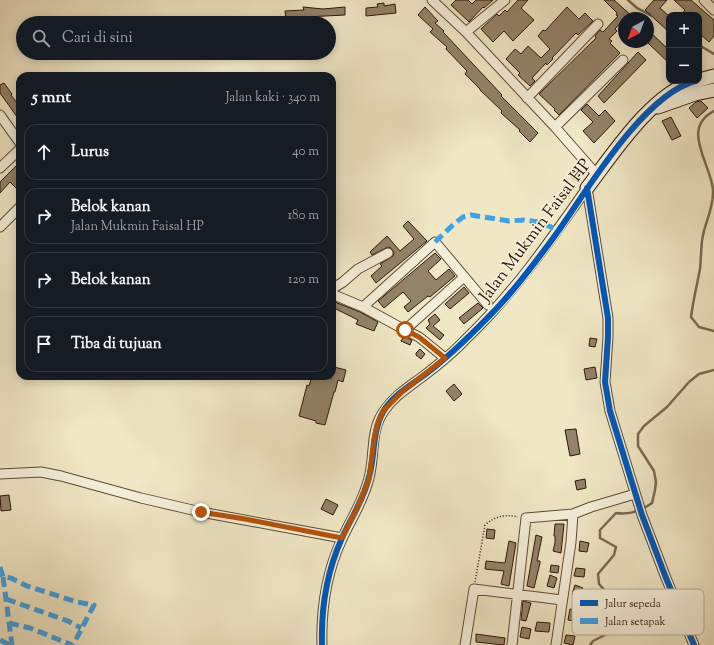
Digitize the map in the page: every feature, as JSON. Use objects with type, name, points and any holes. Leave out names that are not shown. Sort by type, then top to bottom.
[{"type":"street","points":[[432,0],[466,32],[555,127],[597,175]]},
{"type":"street","points":[[466,32],[505,0]]},
{"type":"street","points":[[704,0],[714,10]]},
{"type":"street","points":[[527,98],[598,24]]},
{"type":"street","points":[[555,127],[623,60]]},
{"type":"street","name":"Jalan Mukmin Faisal HP","points":[[702,81],[714,76]]},
{"type":"street","name":"Jalan Mukmin Faisal HP","points":[[322,645],[324,604],[327,582],[333,559],[369,479],[374,439],[377,425],[383,411],[402,392],[466,340],[499,306],[559,230],[587,188],[625,138],[650,110],[695,84],[714,90]]},
{"type":"street","points":[[0,115],[16,137]]},
{"type":"street","points":[[0,168],[16,153]]},
{"type":"street","points":[[587,188],[608,318],[605,382],[610,411],[642,515],[670,589]]},
{"type":"street","points":[[0,227],[16,211]]},
{"type":"street","points":[[363,307],[436,242],[488,305]]},
{"type":"street","points":[[336,286],[358,269],[388,254]]},
{"type":"street","points":[[405,330],[464,277]]},
{"type":"street","points":[[336,296],[363,307],[419,337],[445,358]]},
{"type":"street","points":[[0,474],[41,472],[148,500],[201,512],[342,538]]},
{"type":"street","points":[[512,645],[526,518],[573,514],[591,507],[636,494]]},
{"type":"street","points":[[556,645],[571,542],[573,514]]},
{"type":"street","points":[[466,645],[474,589],[562,600]]},
{"type":"path","points":[[474,589],[485,525],[491,519],[499,516],[510,515],[526,518]]},
{"type":"building","points":[[456,0],[468,0],[472,4],[476,0],[493,0],[484,8],[483,7],[469,22],[451,5]]},
{"type":"building","points":[[518,0],[528,0],[521,8],[534,20],[513,41],[504,31],[493,42],[481,29],[497,14],[499,16],[505,10],[507,12]]},
{"type":"building","points":[[604,0],[614,0],[627,12],[618,12],[618,16],[616,15],[617,13]]},
{"type":"building","points":[[654,0],[667,0],[660,8],[666,13],[666,29],[654,18],[654,12],[647,12],[645,10]]},
{"type":"building","points":[[674,0],[691,0],[714,20],[714,36],[709,42],[702,36],[702,12],[683,12],[685,10]]},
{"type":"building","points":[[384,3],[384,6],[395,4],[396,13],[366,16],[366,8],[378,7],[377,4]]},
{"type":"building","points":[[303,7],[323,9],[345,7],[345,15],[286,16],[285,11],[304,10]]},
{"type":"building","points":[[425,7],[438,21],[435,23],[444,31],[443,32],[502,95],[501,96],[538,133],[530,142],[465,74],[467,71],[446,49],[447,47],[430,32],[433,29],[418,15]]},
{"type":"building","points":[[567,7],[579,19],[585,13],[593,21],[578,35],[576,33],[547,65],[546,63],[532,78],[535,81],[530,86],[518,75],[520,73],[506,59],[515,49],[521,54],[528,46],[541,58],[550,49],[538,36],[543,30],[545,31]]},
{"type":"building","points":[[618,16],[618,25],[615,29],[617,31],[609,39],[612,41],[610,43],[620,53],[559,115],[554,110],[555,109],[539,94],[596,38],[595,36],[600,30],[603,32]]},
{"type":"building","points":[[654,36],[666,47],[666,60],[653,48]]},
{"type":"building","points":[[638,52],[646,60],[604,103],[598,96]]},
{"type":"building","points":[[4,83],[12,94],[11,95],[16,102],[16,115],[0,93],[0,85]]},
{"type":"building","points":[[701,101],[708,108],[697,118],[689,108],[696,102]]},
{"type":"building","points":[[587,104],[599,116],[605,110],[615,121],[594,143],[583,131],[593,122],[581,110]]},
{"type":"building","points":[[671,117],[681,136],[672,140],[662,121]]},
{"type":"building","points":[[16,166],[16,188],[10,182],[0,193],[0,182]]},
{"type":"building","points":[[573,170],[580,175],[575,180],[569,175]]},
{"type":"building","points":[[408,221],[427,241],[376,283],[371,276],[382,266],[380,264],[393,256],[394,253],[391,248],[388,247],[372,255],[370,252],[387,236],[400,251],[414,239],[403,226]]},
{"type":"building","points":[[435,253],[441,259],[428,271],[436,280],[449,269],[455,276],[430,297],[428,296],[408,312],[404,307],[411,301],[403,292],[384,308],[378,301]]},
{"type":"building","points":[[464,287],[469,293],[450,309],[445,304]]},
{"type":"building","points":[[336,302],[360,312],[378,322],[374,331],[356,324],[358,320],[336,309]]},
{"type":"building","points":[[478,303],[483,308],[464,324],[459,318]]},
{"type":"building","points":[[435,314],[440,320],[433,326],[444,335],[440,340],[426,328],[430,324],[428,320]]},
{"type":"building","points":[[404,336],[412,340],[410,345],[401,341]]},
{"type":"building","points":[[590,338],[597,339],[595,347],[589,346]]},
{"type":"building","points":[[420,349],[425,354],[421,359],[416,355]]},
{"type":"building","points":[[595,367],[597,378],[586,380],[584,369]]},
{"type":"building","points":[[336,368],[346,370],[343,382],[338,380],[325,425],[299,416],[307,385],[309,386],[311,380],[336,380]]},
{"type":"building","points":[[454,384],[462,394],[454,401],[446,391]]},
{"type":"building","points":[[576,429],[580,454],[570,456],[565,430]]},
{"type":"building","points":[[585,479],[586,488],[577,490],[575,481]]},
{"type":"building","points":[[9,495],[11,510],[1,511],[0,496]]},
{"type":"building","points":[[326,499],[338,505],[333,515],[321,509]]},
{"type":"building","points":[[555,524],[564,524],[561,553],[553,551],[555,543]]},
{"type":"building","points":[[487,529],[495,530],[494,539],[486,538]]},
{"type":"building","points":[[536,535],[542,537],[537,561],[540,561],[540,563],[534,588],[527,586]]},
{"type":"building","points":[[509,541],[516,543],[509,586],[501,584],[504,571],[485,569],[486,561],[505,563]]},
{"type":"building","points":[[580,541],[589,543],[587,552],[579,551]]},
{"type":"building","points":[[551,565],[559,566],[558,573],[550,572]]},
{"type":"building","points":[[576,568],[585,569],[584,577],[574,576]]},
{"type":"building","points":[[550,575],[557,578],[554,588],[547,586]]},
{"type":"building","points":[[575,585],[583,588],[583,589],[574,589]]},
{"type":"building","points":[[523,601],[531,603],[526,621],[521,620]]},
{"type":"building","points":[[570,609],[572,609],[572,621],[568,620]]},
{"type":"building","points":[[537,622],[550,623],[549,632],[535,631]]},
{"type":"building","points":[[522,627],[531,629],[529,639],[520,637]]},
{"type":"building","points":[[476,634],[505,638],[504,645],[476,642]]},
{"type":"building","points":[[566,635],[575,636],[573,645],[564,643]]},
{"type":"waterway","points":[[628,0],[644,12]]},
{"type":"waterway","points":[[702,47],[714,54]]},
{"type":"waterway","points":[[714,111],[704,118],[699,127],[698,137],[711,180],[713,197],[703,234],[700,269],[691,317],[699,327],[714,331]]},
{"type":"waterway","points":[[604,589],[599,584],[598,574],[614,555],[616,547],[600,538],[600,530],[616,513],[635,512],[652,503],[655,490],[656,482],[654,471],[638,446],[638,434],[644,426],[667,407],[689,382],[699,374],[714,370]]},
{"type":"waterway","points":[[590,645],[593,641],[605,635]]},
{"type":"marked path","points":[[435,242],[463,217],[471,215],[509,221],[524,220],[538,222],[559,230]]},
{"type":"marked path","points":[[0,567],[3,577],[11,578],[27,586],[77,602],[94,605],[73,645]]},
{"type":"marked path","points":[[3,577],[12,645]]},
{"type":"marked path","points":[[6,599],[68,621],[81,628]]},
{"type":"marked path","points":[[9,623],[30,628],[72,645]]},
{"type":"marked path","points":[[0,640],[10,645]]},
{"type":"cycle path","points":[[322,645],[324,604],[332,564],[342,538],[361,501],[367,485],[371,469],[375,436],[379,420],[383,412],[398,394],[431,370],[457,348],[505,299],[522,280],[602,168],[637,123],[656,104],[676,90],[689,84]]},
{"type":"cycle path","points":[[587,188],[608,318],[605,382],[610,411],[642,515],[671,589]]},
{"type":"cycle path","points":[[690,635],[694,645]]},
{"type":"route","points":[[201,512],[342,538],[359,504],[369,479],[374,439],[377,425],[383,411],[402,392],[445,358],[419,337],[405,330]]}]
